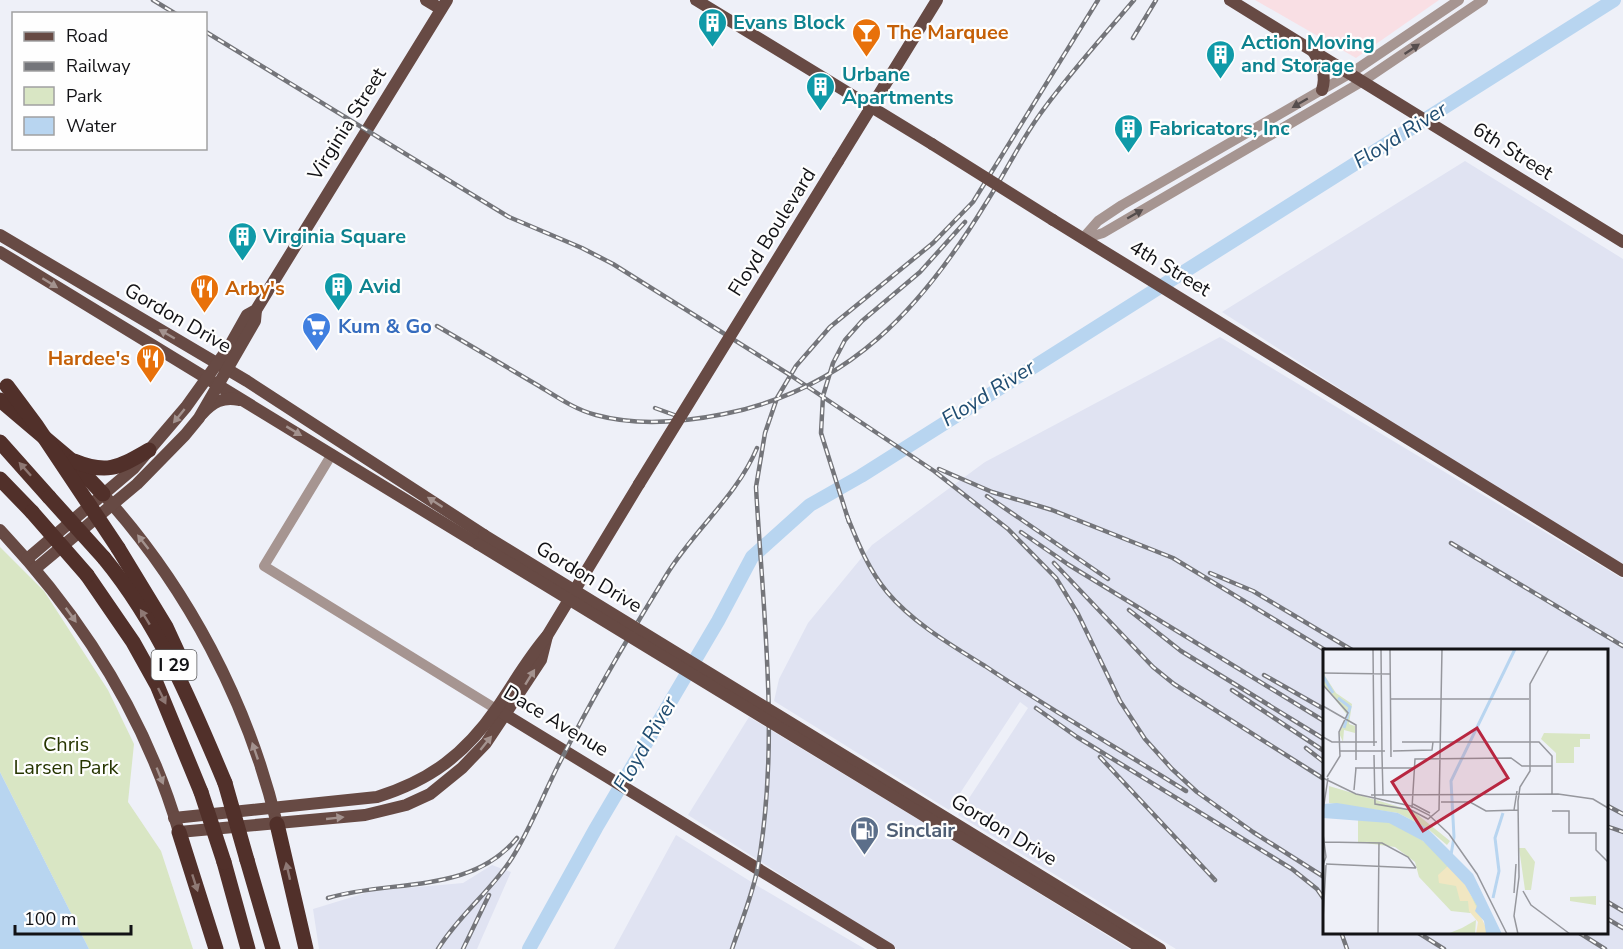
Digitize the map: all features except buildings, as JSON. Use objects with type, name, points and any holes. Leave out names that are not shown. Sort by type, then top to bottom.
[{"type":"highway","points":[[2,388],[108,499]]},
{"type":"highway","points":[[2,388],[36,424],[118,548],[166,627],[191,681],[195,710]]},
{"type":"highway","name":"I 29","points":[[0,442],[104,558],[121,580],[172,663],[195,710],[225,783],[273,949]]},
{"type":"highway","points":[[71,460],[90,468],[110,469],[149,450]]},
{"type":"highway","name":"I 29","points":[[0,479],[87,575],[133,642],[157,685],[201,792],[224,862],[248,949]]},
{"type":"highway","points":[[277,824],[306,949]]},
{"type":"highway","points":[[176,825],[216,949]]},
{"type":"main road","points":[[426,0],[444,5]]},
{"type":"main road","name":"4th Street","points":[[696,0],[1623,571]]},
{"type":"main road","name":"Floyd Boulevard","points":[[501,712],[530,656],[548,636],[937,0]]},
{"type":"main road","name":"6th Street","points":[[1230,0],[1623,242]]},
{"type":"main road","name":"Virginia Street","points":[[211,381],[255,321],[256,310],[281,268],[444,5]]},
{"type":"main road","points":[[1313,50],[1323,69],[1325,81],[1322,90]]},
{"type":"main road","name":"Gordon Drive","points":[[0,236],[222,366],[323,429],[481,539],[1143,949]]},
{"type":"main road","name":"Gordon Drive","points":[[0,252],[332,454],[481,539],[1160,949]]},
{"type":"main road","points":[[199,418],[211,381]]},
{"type":"main road","points":[[108,499],[211,381]]},
{"type":"main road","points":[[31,564],[108,499],[158,464],[199,418],[220,400],[227,398],[244,401]]},
{"type":"main road","points":[[108,499],[158,561],[188,607],[225,677],[254,747],[277,824]]},
{"type":"main road","points":[[0,530],[31,564],[82,630],[127,704],[164,783],[176,825]]},
{"type":"main road","points":[[176,825],[273,807],[377,797],[408,787],[434,774],[501,712]]},
{"type":"main road","points":[[176,825],[277,824],[389,811],[416,801],[443,785],[486,743],[501,712]]},
{"type":"main road","name":"Dace Avenue","points":[[501,712],[580,758],[889,949]]},
{"type":"street","points":[[1083,239],[1098,221],[1122,205],[1351,73],[1459,0]]},
{"type":"street","points":[[1083,239],[1103,233],[1363,81],[1483,0]]},
{"type":"street","name":"Dace Avenue","points":[[332,454],[264,566],[501,712]]},
{"type":"shaded area","points":[[1255,0],[1439,0],[1356,58]]},
{"type":"shaded area","points":[[1465,161],[1623,259],[1623,564],[1481,480],[1222,312]]},
{"type":"shaded area","points":[[1220,337],[1623,579],[1623,949],[1176,949],[958,815],[1028,708],[1020,702],[949,810],[774,701],[779,679],[808,623],[872,545],[985,462]]},
{"type":"shaded area","points":[[749,717],[1129,949],[897,949],[688,815]]},
{"type":"shaded area","points":[[676,835],[761,888],[865,949],[614,949]]},
{"type":"shaded area","points":[[492,865],[511,872],[477,949],[319,949],[313,909],[372,891],[463,883]]},
{"type":"green space","name":"Chris Larsen Park","points":[[0,547],[44,591],[108,690],[134,744],[128,802],[161,851],[193,949],[89,949],[0,772]]},
{"type":"water","points":[[0,772],[89,949],[0,949]]},
{"type":"waterway","name":"Floyd River","points":[[529,949],[596,828],[718,621],[752,557],[810,505],[861,476],[1614,0]]},
{"type":"railway","points":[[153,0],[173,12]]},
{"type":"railway","points":[[732,949],[756,876],[765,819],[768,772],[768,677],[756,487],[765,433],[777,398],[796,366],[830,327],[933,243],[973,202],[1098,0]]},
{"type":"railway","points":[[437,326],[567,403],[589,413],[627,421],[660,422],[709,417],[769,402],[809,385],[845,364],[878,338],[936,277],[986,203],[1038,117],[1134,0]]},
{"type":"railway","points":[[1133,38],[1156,0]]},
{"type":"railway","points":[[207,33],[509,217],[582,248],[613,264],[790,375],[934,471],[1008,529],[1056,578],[1078,614],[1120,701],[1145,739],[1172,769],[1197,792],[1253,832],[1323,876]]},
{"type":"railway","points":[[849,522],[821,433],[823,396],[833,363],[845,340],[862,321],[920,272],[965,222]]},
{"type":"railway","points":[[655,408],[677,416]]},
{"type":"railway","points":[[438,949],[455,925],[495,881],[512,858],[586,712],[639,619],[678,558],[738,482],[757,448]]},
{"type":"railway","points":[[939,469],[992,492],[1052,510],[1173,558],[1323,649]]},
{"type":"railway","points":[[987,496],[1108,579]]},
{"type":"railway","points":[[847,516],[864,556],[880,583],[920,624],[1186,791]]},
{"type":"railway","points":[[1021,532],[1069,565],[1323,720]]},
{"type":"railway","points":[[1451,543],[1623,646]]},
{"type":"railway","points":[[1054,563],[1153,667],[1174,684],[1323,778]]},
{"type":"railway","points":[[1210,573],[1253,591],[1350,649]]},
{"type":"railway","points":[[1129,610],[1181,651],[1323,738]]},
{"type":"railway","points":[[1264,675],[1323,708]]},
{"type":"railway","points":[[1232,690],[1323,750]]},
{"type":"railway","points":[[1036,708],[1077,737],[1292,869],[1317,889],[1323,898]]},
{"type":"railway","points":[[1306,748],[1323,761]]},
{"type":"railway","points":[[1100,757],[1215,880]]},
{"type":"railway","points":[[1608,806],[1623,814]]},
{"type":"railway","points":[[1608,827],[1623,832]]},
{"type":"railway","points":[[328,898],[352,892],[454,877],[477,869],[498,856],[517,838]]},
{"type":"railway","points":[[463,949],[489,895]]},
{"type":"railway","points":[[1608,902],[1623,911]]},
{"type":"railway","points":[[1608,919],[1623,928]]},
{"type":"railway","points":[[1342,934],[1347,949]]},
{"type":"railway","points":[[1420,934],[1444,949]]},
{"type":"railway","points":[[1581,934],[1605,949]]},
{"type":"place","name":"Evans Block","points":[[712,48]]},
{"type":"place","name":"The Marquee","points":[[866,58]]},
{"type":"place","name":"Action Moving and Storage","points":[[1220,80]]},
{"type":"place","name":"Urbane Apartments","points":[[821,112]]},
{"type":"place","name":"Fabricators, Inc","points":[[1128,154]]},
{"type":"place","name":"Virginia Square","points":[[242,262]]},
{"type":"place","name":"Avid","points":[[338,312]]},
{"type":"place","name":"Arby's","points":[[204,314]]},
{"type":"place","name":"Kum & Go","points":[[317,352]]},
{"type":"place","name":"Hardee's","points":[[151,384]]},
{"type":"place","name":"Sinclair","points":[[865,856]]}]
